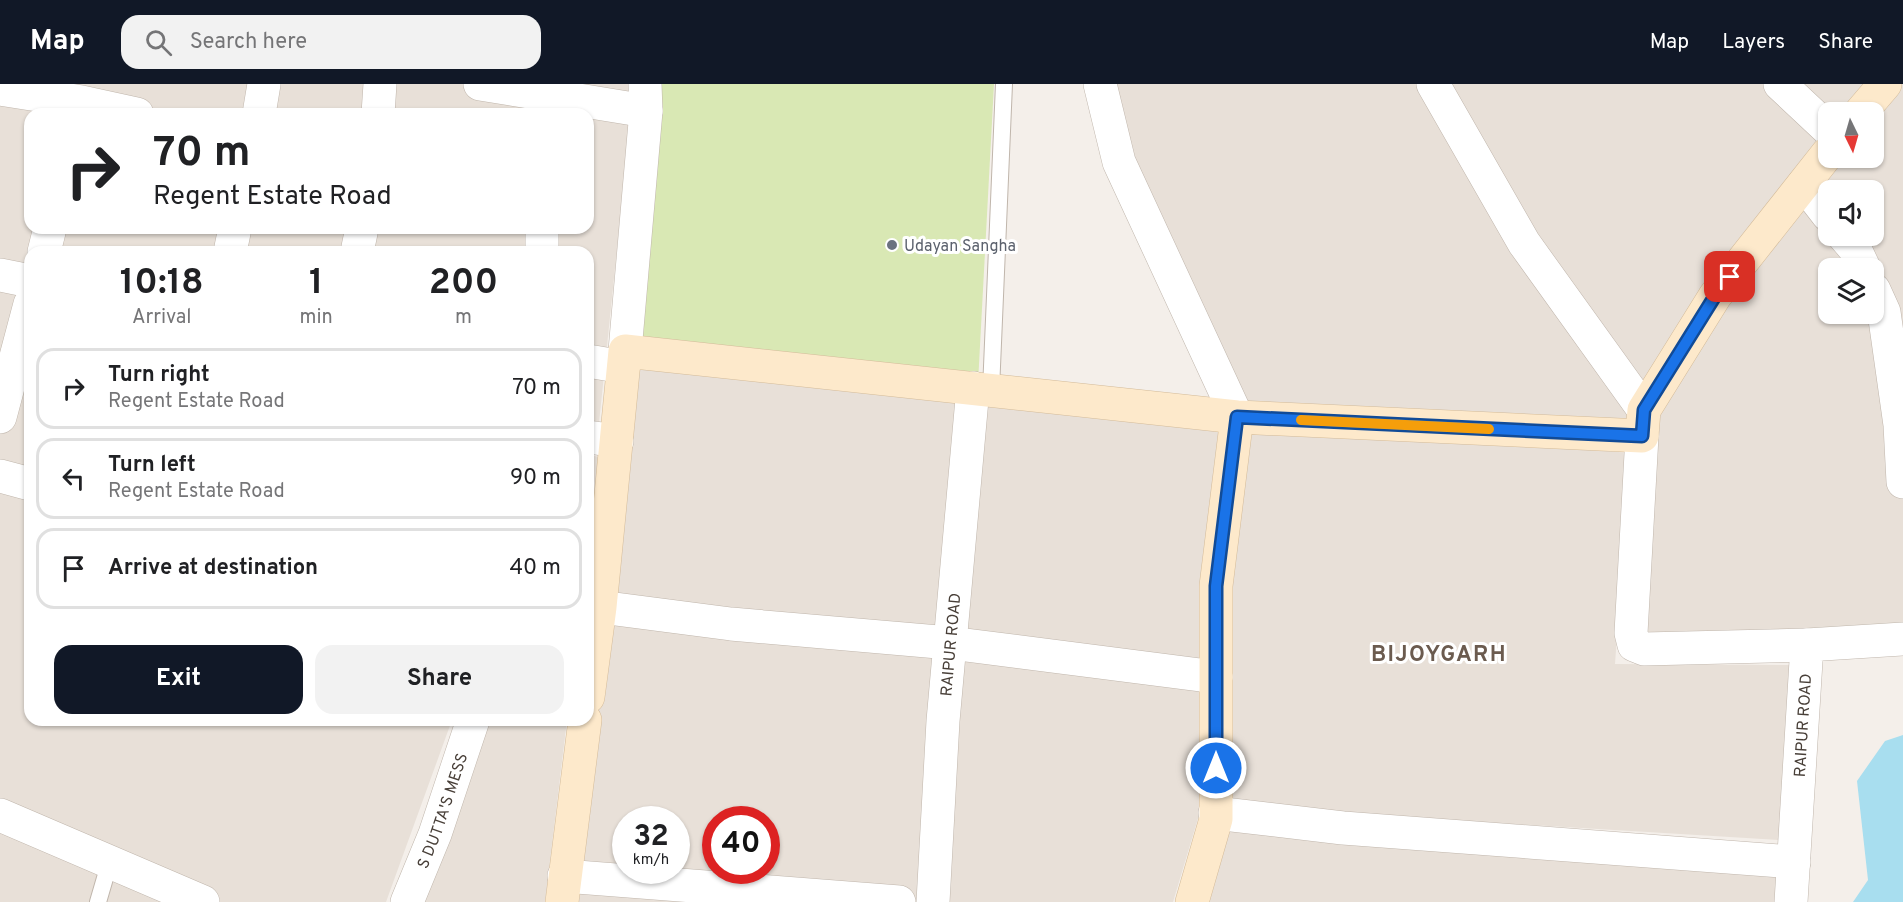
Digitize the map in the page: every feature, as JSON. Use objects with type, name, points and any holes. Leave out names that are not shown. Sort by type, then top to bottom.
[{"type":"street","points":[[260,108],[264,84]]},
{"type":"street","points":[[378,108],[380,84]]},
{"type":"street","points":[[480,84],[547,104],[645,98],[624,359],[603,439],[600,607],[594,652]]},
{"type":"street","points":[[1100,84],[1119,162],[1237,417],[1216,586],[1215,819],[1192,902]]},
{"type":"street","points":[[1433,84],[1524,243],[1643,423]]},
{"type":"street","points":[[1780,84],[1818,120]]},
{"type":"street","points":[[1870,102],[1885,84]]},
{"type":"street","points":[[0,89],[83,100],[114,108]]},
{"type":"street","points":[[1818,166],[1715,296],[1643,423],[1631,633],[1634,645],[1644,649],[1807,645],[1903,639]]},
{"type":"street","points":[[1804,184],[1818,202]]},
{"type":"street","points":[[0,275],[24,280]]},
{"type":"street","points":[[1884,312],[1900,425],[1903,482]]},
{"type":"street","points":[[0,417],[24,327]]},
{"type":"street","points":[[594,361],[624,359],[982,389],[1237,417],[1643,423]]},
{"type":"street","name":"RAIPUR ROAD","points":[[933,902],[943,721],[950,643],[982,389]]},
{"type":"street","points":[[0,476],[24,482]]},
{"type":"street","points":[[600,607],[731,624],[950,643],[1216,677]]},
{"type":"street","name":"RAIPUR ROAD","points":[[1791,902],[1807,645]]},
{"type":"street","name":"S DUTTA'S MESS","points":[[407,902],[435,834],[471,726]]},
{"type":"street","points":[[584,726],[563,889],[899,902]]},
{"type":"street","points":[[1215,813],[1343,828],[1794,862]]},
{"type":"street","points":[[0,815],[203,902]]},
{"type":"lane","points":[[982,389],[1004,84]]},
{"type":"lane","points":[[98,902],[110,861]]},
{"type":"shaded area","points":[[0,84],[634,84],[598,433],[594,433],[594,246],[24,246],[24,473],[0,467]]},
{"type":"shaded area","points":[[1107,84],[1903,84],[1903,629],[1641,640],[1650,432],[1246,412],[1116,153]]},
{"type":"shaded area","points":[[628,355],[1173,414],[1630,453],[1615,664],[1790,665],[1779,840],[1202,805],[1173,902],[566,902],[586,726],[594,726],[594,655]]},
{"type":"shaded area","points":[[594,456],[598,457],[594,489]]},
{"type":"shaded area","points":[[0,488],[24,494],[24,726],[450,726],[386,902],[219,902],[0,808]]},
{"type":"shaded area","points":[[471,726],[566,726],[545,902],[404,902]]},
{"type":"shaded area","points":[[1223,822],[1784,871],[1782,902],[1199,902]]},
{"type":"shaded area","points":[[0,826],[177,902],[0,902]]},
{"type":"green space","points":[[645,84],[994,84],[978,383],[626,343]]},
{"type":"water","points":[[1903,735],[1903,902],[1853,902],[1868,880],[1857,781],[1885,741]]},
{"type":"slow traffic","points":[[1301,420],[1489,429]]},
{"type":"place","name":"Udayan Sangha","points":[[892,245]]},
{"type":"district","name":"BIJOYGARH","points":[[1439,653]]},
{"type":"route","points":[[1216,768],[1216,586],[1237,417],[1642,436],[1644,410],[1715,296],[1730,277]]}]
